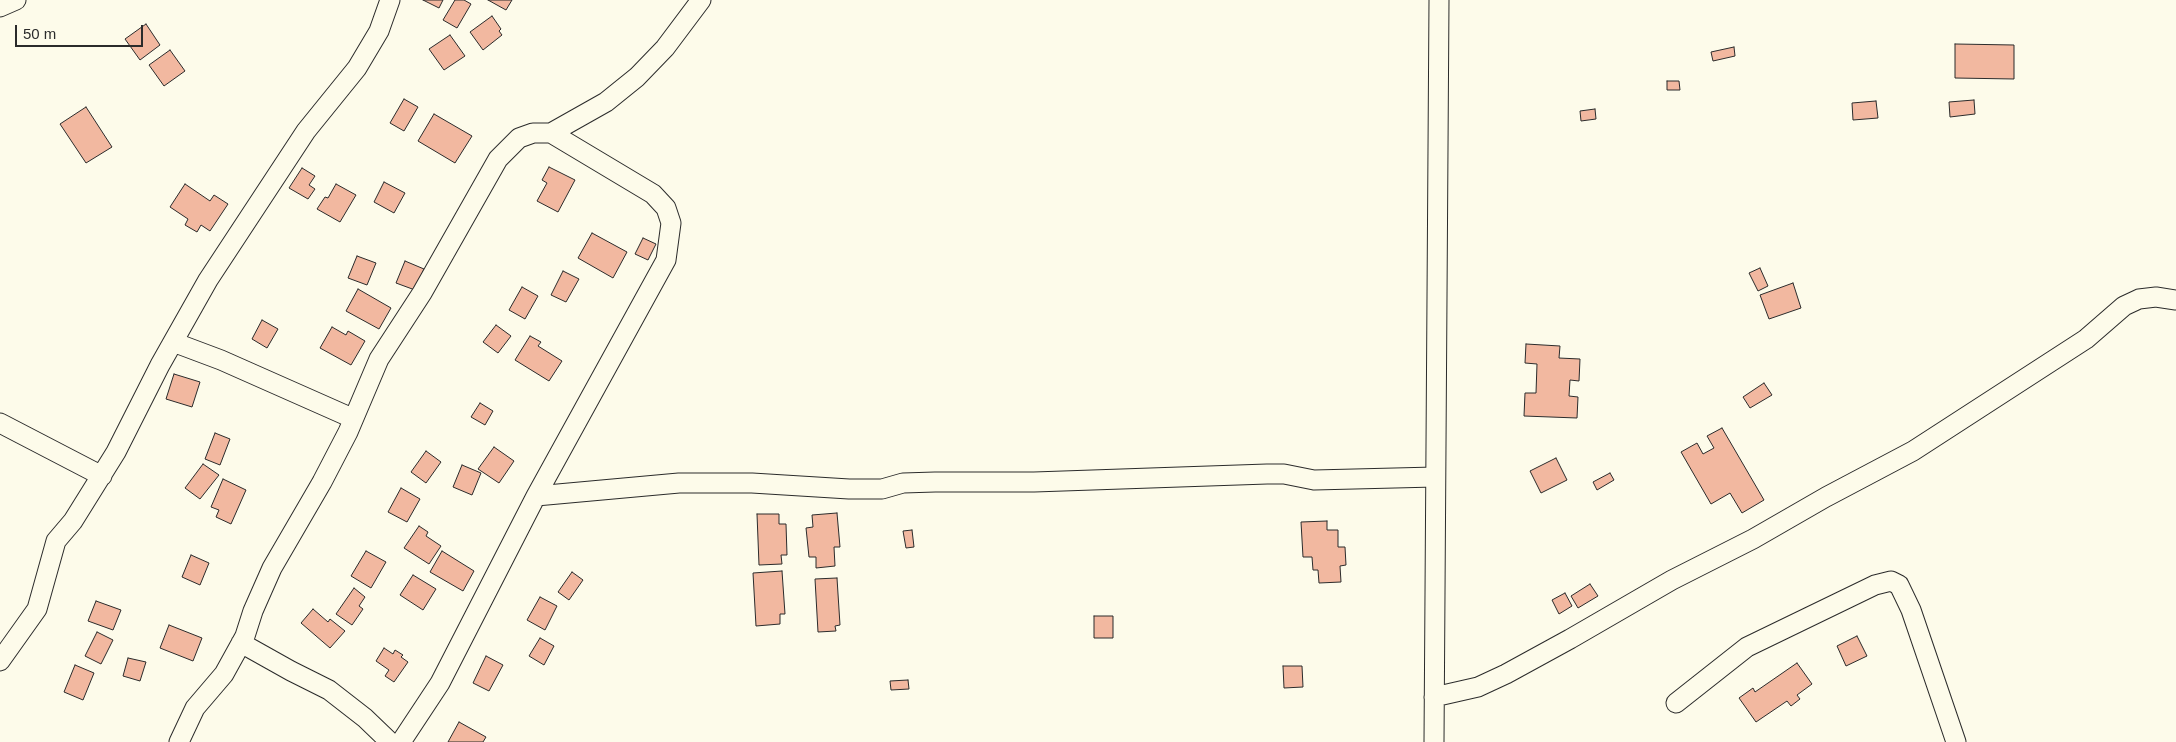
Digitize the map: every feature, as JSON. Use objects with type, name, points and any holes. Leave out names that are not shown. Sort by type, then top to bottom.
[{"type":"street","points":[[0,7],[16,0]]},
{"type":"street","points":[[0,661],[37,609],[56,541],[73,521],[116,452],[173,342],[208,280],[302,138],[358,68],[379,31],[390,0]]},
{"type":"street","points":[[551,134],[606,102],[637,77],[666,48],[701,0]]},
{"type":"street","points":[[1434,742],[1439,0]]},
{"type":"street","points":[[179,742],[195,708],[224,674],[241,643],[272,568],[322,482],[348,432],[352,418],[379,359],[422,293],[498,159],[519,138],[533,133],[551,134],[653,194],[666,208],[671,223],[666,260],[536,496],[440,683],[400,742]]},
{"type":"street","points":[[1434,696],[1478,687],[1506,674],[1672,580],[1753,539],[1826,497],[1913,451],[2079,344],[2124,306],[2139,299],[2156,297],[2176,300]]},
{"type":"street","points":[[173,342],[221,360],[352,418]]},
{"type":"street","points":[[0,423],[102,476]]},
{"type":"street","points":[[536,496],[679,483],[752,484],[850,490],[882,489],[903,483],[1034,482],[1267,474],[1284,474],[1314,480],[1435,477]]},
{"type":"street","points":[[1676,703],[1747,647],[1875,585],[1891,581],[1899,585],[1911,610],[1956,742]]},
{"type":"street","points":[[241,643],[329,690],[365,718],[390,742]]},
{"type":"building","points":[[423,0],[443,0],[439,8]]},
{"type":"building","points":[[455,0],[464,0],[471,4],[457,28],[443,20]]},
{"type":"building","points":[[488,0],[512,0],[506,10]]},
{"type":"building","points":[[492,16],[501,29],[499,31],[502,35],[483,50],[470,32]]},
{"type":"building","points":[[146,24],[160,45],[140,60],[125,39]]},
{"type":"building","points":[[450,35],[465,56],[444,70],[429,49]]},
{"type":"building","points":[[1955,44],[2014,45],[2014,79],[1955,78]]},
{"type":"building","points":[[1734,47],[1735,56],[1713,61],[1711,52]]},
{"type":"building","points":[[170,50],[185,71],[164,86],[149,65]]},
{"type":"building","points":[[1667,81],[1679,81],[1680,90],[1667,90]]},
{"type":"building","points":[[404,99],[418,107],[404,131],[390,123]]},
{"type":"building","points":[[1974,100],[1975,114],[1950,117],[1949,102]]},
{"type":"building","points":[[1876,101],[1878,118],[1853,120],[1852,103]]},
{"type":"building","points":[[86,107],[112,147],[86,163],[60,124]]},
{"type":"building","points":[[1595,109],[1596,119],[1581,121],[1580,111]]},
{"type":"building","points":[[434,114],[472,136],[455,163],[418,141]]},
{"type":"building","points":[[549,167],[575,180],[558,212],[537,201],[547,183],[542,180]]},
{"type":"building","points":[[302,168],[315,176],[309,185],[315,189],[308,199],[289,188]]},
{"type":"building","points":[[384,182],[405,193],[394,213],[374,202]]},
{"type":"building","points":[[185,184],[210,201],[214,195],[228,204],[210,231],[201,225],[197,232],[185,225],[188,219],[170,207]]},
{"type":"building","points":[[336,184],[356,195],[340,222],[317,209],[325,197],[328,198]]},
{"type":"building","points":[[592,233],[627,252],[613,278],[578,258]]},
{"type":"building","points":[[643,238],[656,244],[648,260],[635,254]]},
{"type":"building","points":[[357,256],[376,263],[367,285],[348,278]]},
{"type":"building","points":[[405,261],[424,269],[415,290],[396,283]]},
{"type":"building","points":[[1760,268],[1768,286],[1758,291],[1749,273]]},
{"type":"building","points":[[563,271],[579,279],[566,302],[551,295]]},
{"type":"building","points":[[1793,283],[1801,308],[1769,319],[1760,295]]},
{"type":"building","points":[[522,287],[538,296],[525,319],[509,310]]},
{"type":"building","points":[[358,289],[391,308],[379,329],[346,311]]},
{"type":"building","points":[[262,320],[278,329],[267,348],[252,339]]},
{"type":"building","points":[[496,325],[511,336],[498,353],[483,342]]},
{"type":"building","points":[[332,327],[346,335],[348,331],[365,341],[351,365],[320,348]]},
{"type":"building","points":[[530,336],[541,342],[538,346],[562,361],[549,381],[515,360]]},
{"type":"building","points":[[1526,344],[1560,346],[1559,358],[1580,359],[1579,381],[1570,380],[1569,396],[1578,397],[1577,418],[1524,416],[1525,393],[1536,393],[1537,364],[1525,363]]},
{"type":"building","points":[[174,374],[200,382],[192,407],[166,399]]},
{"type":"building","points":[[1764,383],[1772,395],[1750,408],[1743,397]]},
{"type":"building","points":[[480,403],[493,411],[485,425],[471,417]]},
{"type":"building","points":[[1722,428],[1764,500],[1742,513],[1730,493],[1711,504],[1681,452],[1697,443],[1703,454],[1714,448],[1707,436]]},
{"type":"building","points":[[215,433],[230,439],[220,465],[205,459]]},
{"type":"building","points":[[494,447],[514,461],[499,483],[478,469]]},
{"type":"building","points":[[426,451],[441,462],[426,483],[411,472]]},
{"type":"building","points":[[1556,458],[1567,480],[1541,493],[1530,471]]},
{"type":"building","points":[[203,464],[219,475],[200,499],[185,488]]},
{"type":"building","points":[[462,465],[481,473],[472,495],[453,487]]},
{"type":"building","points":[[1610,473],[1614,480],[1597,490],[1593,482]]},
{"type":"building","points":[[223,479],[246,490],[231,524],[216,517],[219,510],[211,507]]},
{"type":"building","points":[[401,488],[420,499],[407,522],[388,512]]},
{"type":"building","points":[[837,513],[840,547],[834,547],[835,566],[816,568],[816,557],[809,557],[806,528],[813,527],[812,515]]},
{"type":"building","points":[[757,514],[779,514],[779,524],[786,524],[787,555],[781,555],[782,564],[759,565]]},
{"type":"building","points":[[1327,521],[1327,530],[1338,530],[1338,547],[1345,547],[1346,565],[1340,566],[1341,582],[1319,583],[1318,570],[1313,570],[1312,557],[1303,557],[1301,522]]},
{"type":"building","points":[[419,526],[428,532],[426,536],[441,546],[429,564],[404,548]]},
{"type":"building","points":[[912,530],[914,547],[906,548],[903,531]]},
{"type":"building","points":[[366,551],[386,562],[371,588],[351,576]]},
{"type":"building","points":[[442,551],[474,571],[463,591],[430,572]]},
{"type":"building","points":[[191,555],[209,563],[200,585],[182,577]]},
{"type":"building","points":[[782,571],[785,614],[780,614],[780,624],[756,626],[753,573]]},
{"type":"building","points":[[572,572],[583,580],[569,600],[558,592]]},
{"type":"building","points":[[413,575],[436,589],[423,610],[400,595]]},
{"type":"building","points":[[837,578],[840,625],[835,626],[836,631],[818,632],[815,579]]},
{"type":"building","points":[[1590,584],[1598,596],[1578,608],[1571,596]]},
{"type":"building","points":[[354,588],[365,597],[359,606],[363,609],[352,625],[336,614]]},
{"type":"building","points":[[1565,593],[1572,606],[1559,614],[1552,600]]},
{"type":"building","points":[[540,597],[557,606],[545,630],[527,620]]},
{"type":"building","points":[[96,601],[121,610],[113,630],[88,621]]},
{"type":"building","points":[[313,609],[328,622],[330,619],[345,631],[330,648],[301,623]]},
{"type":"building","points":[[1094,616],[1113,616],[1113,638],[1094,638]]},
{"type":"building","points":[[169,625],[202,638],[193,661],[160,648]]},
{"type":"building","points":[[97,632],[113,640],[101,664],[85,656]]},
{"type":"building","points":[[1857,636],[1867,656],[1846,666],[1837,646]]},
{"type":"building","points":[[540,638],[554,646],[544,665],[529,656]]},
{"type":"building","points":[[384,648],[393,654],[395,650],[403,655],[401,657],[408,662],[394,682],[385,676],[389,670],[376,661]]},
{"type":"building","points":[[486,656],[503,665],[489,691],[473,683]]},
{"type":"building","points":[[128,658],[146,662],[140,681],[123,676]]},
{"type":"building","points":[[1797,663],[1812,684],[1797,695],[1800,699],[1791,706],[1787,701],[1756,722],[1739,698],[1753,688],[1755,692]]},
{"type":"building","points":[[75,665],[94,673],[83,700],[64,692]]},
{"type":"building","points":[[1283,666],[1302,666],[1303,687],[1284,688]]},
{"type":"building","points":[[908,680],[909,689],[891,690],[890,681]]},
{"type":"building","points":[[459,722],[486,737],[483,742],[448,742]]}]
